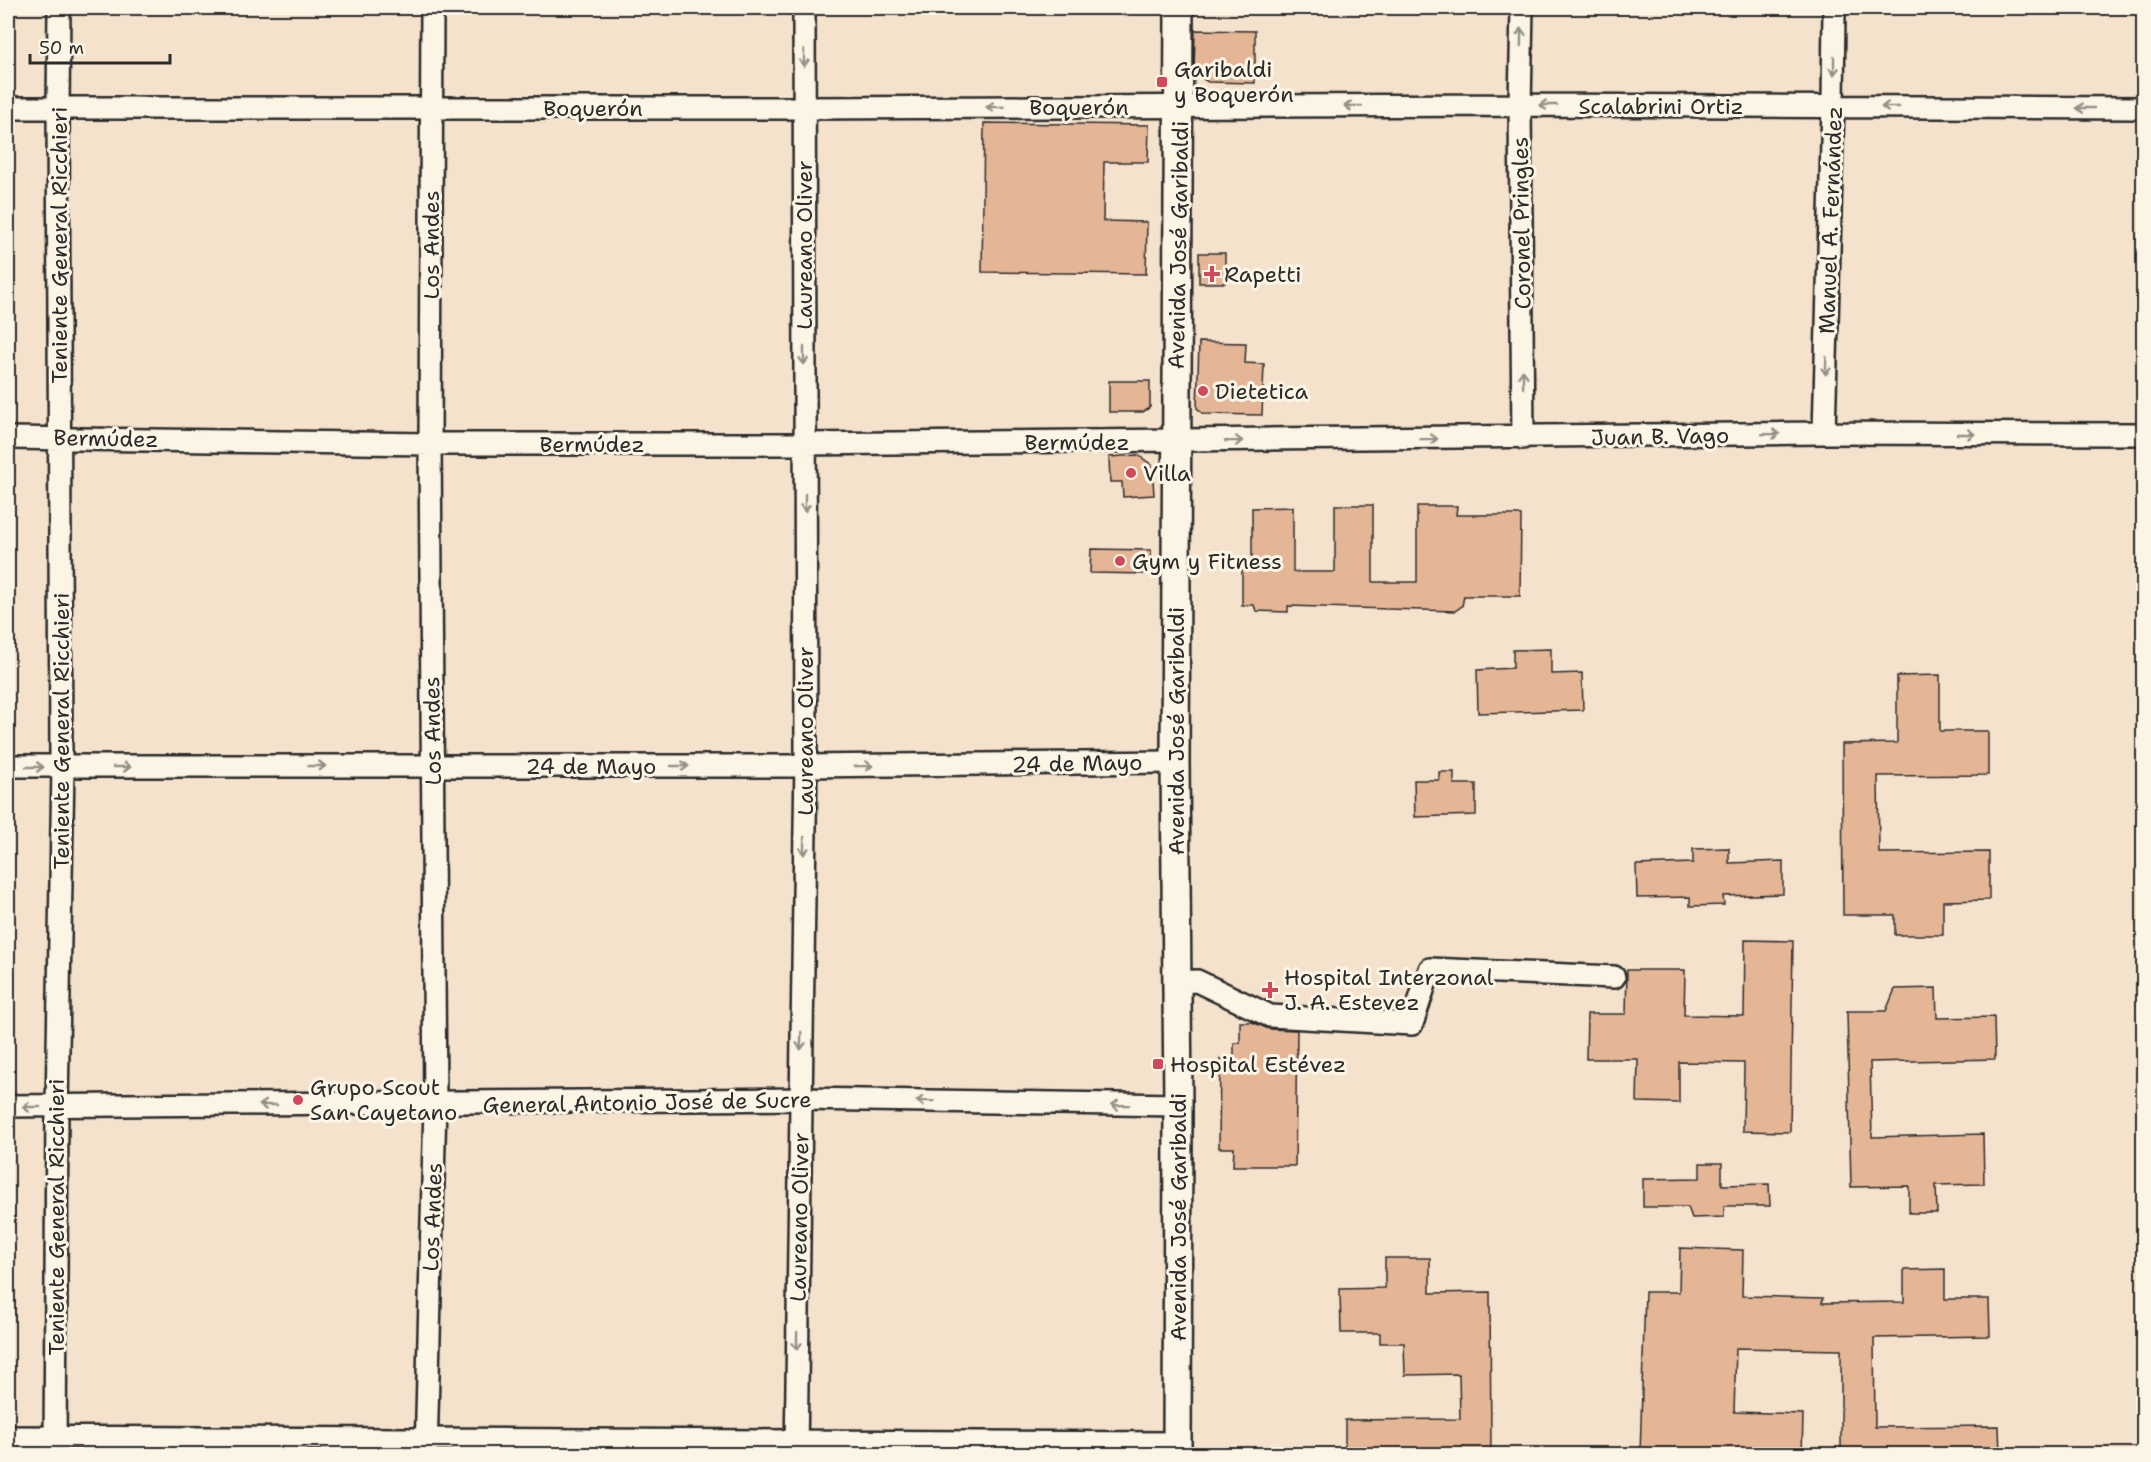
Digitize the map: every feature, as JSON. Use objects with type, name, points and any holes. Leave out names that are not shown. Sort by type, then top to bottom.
[{"type":"main road","name":"Avenida José Garibaldi","points":[[1178,1449],[1175,762],[1179,8]]},
{"type":"street","name":"Teniente General Ricchieri","points":[[55,1446],[57,1107],[63,767],[61,756],[59,8]]},
{"type":"street","name":"Los Andes","points":[[426,1447],[435,1104],[430,444],[432,8]]},
{"type":"street","name":"Laureano Oliver","points":[[796,1447],[805,766],[804,8]]},
{"type":"street","name":"Coronel Pringles","points":[[1522,8],[1520,105],[1523,438]]},
{"type":"street","name":"Manuel A. Fernández","points":[[1824,434],[1834,8]]},
{"type":"street","name":"Boquerón","points":[[8,108],[1179,106]]},
{"type":"street","name":"Scalabrini Ortiz","points":[[1179,106],[2144,108]]},
{"type":"street","name":"Juan B. Vago","points":[[1176,441],[1824,434],[2144,434]]},
{"type":"street","name":"Bermúdez","points":[[8,438],[430,444],[1176,441]]},
{"type":"street","name":"24 de Mayo","points":[[8,766],[805,766],[1175,762]]},
{"type":"street","points":[[1177,982],[1197,981],[1270,1016],[1412,1024],[1430,969],[1614,977]]},
{"type":"street","name":"General Antonio José de Sucre","points":[[8,1106],[800,1100],[1178,1106]]},
{"type":"street","points":[[8,1437],[55,1446],[1178,1449]]},
{"type":"building","points":[[1195,30],[1255,31],[1255,83],[1208,82],[1194,74]]},
{"type":"building","points":[[984,123],[1149,125],[1148,162],[1104,162],[1103,221],[1147,222],[1146,274],[982,272]]},
{"type":"building","name":"Rapetti","points":[[1199,253],[1225,253],[1225,283],[1199,283]]},
{"type":"building","points":[[1199,342],[1246,343],[1245,363],[1264,364],[1262,415],[1203,414],[1197,408]]},
{"type":"building","points":[[1109,381],[1150,381],[1150,407],[1143,412],[1109,412]]},
{"type":"building","name":"Villa","points":[[1138,455],[1152,465],[1154,495],[1123,497],[1122,482],[1110,482],[1109,457]]},
{"type":"building","points":[[1335,505],[1373,505],[1373,582],[1417,582],[1417,506],[1457,506],[1456,515],[1521,515],[1520,596],[1464,596],[1462,606],[1455,611],[1288,606],[1288,612],[1256,611],[1254,605],[1242,605],[1242,566],[1252,566],[1252,508],[1293,507],[1293,572],[1335,572]]},
{"type":"building","name":"Gym y Fitness","points":[[1091,549],[1151,550],[1150,574],[1090,573]]},
{"type":"building","points":[[1551,649],[1551,674],[1582,673],[1583,710],[1478,713],[1477,670],[1513,668],[1513,650]]},
{"type":"building","points":[[1940,675],[1940,731],[1988,731],[1988,775],[1878,776],[1879,853],[1989,852],[1989,900],[1943,901],[1943,935],[1895,935],[1895,915],[1843,915],[1842,744],[1897,743],[1897,676]]},
{"type":"building","points":[[1439,772],[1454,772],[1454,784],[1476,784],[1476,815],[1415,817],[1414,780],[1439,780]]},
{"type":"building","points":[[1729,848],[1729,863],[1783,861],[1783,894],[1723,896],[1724,905],[1690,906],[1690,897],[1637,898],[1636,865],[1693,863],[1693,849]]},
{"type":"building","points":[[1745,940],[1793,941],[1790,1132],[1743,1131],[1744,1063],[1679,1062],[1679,1103],[1637,1102],[1638,1059],[1586,1059],[1587,1014],[1626,1014],[1627,970],[1685,970],[1684,1015],[1744,1016]]},
{"type":"building","points":[[1936,988],[1937,1018],[1994,1017],[1995,1059],[1870,1062],[1872,1137],[1983,1134],[1984,1184],[1936,1185],[1937,1213],[1909,1213],[1909,1186],[1851,1187],[1847,1011],[1886,1011],[1895,989]]},
{"type":"building","points":[[1240,1022],[1252,1022],[1269,1029],[1297,1030],[1295,1166],[1233,1166],[1234,1148],[1219,1148],[1220,1059],[1234,1059],[1234,1043],[1240,1043]]},
{"type":"building","points":[[1700,1163],[1722,1163],[1722,1185],[1769,1184],[1770,1206],[1724,1206],[1724,1217],[1692,1218],[1688,1207],[1643,1207],[1643,1179],[1700,1178]]},
{"type":"building","points":[[1680,1248],[1743,1250],[1742,1296],[1823,1298],[1822,1303],[1904,1302],[1904,1270],[1945,1269],[1945,1299],[1989,1299],[1990,1336],[1874,1338],[1875,1427],[1999,1426],[2000,1455],[1841,1455],[1841,1350],[1736,1348],[1734,1412],[1803,1414],[1802,1455],[1640,1455],[1645,1292],[1679,1292]]},
{"type":"building","points":[[1385,1258],[1430,1258],[1430,1293],[1490,1292],[1491,1455],[1345,1455],[1345,1420],[1460,1419],[1459,1374],[1405,1375],[1404,1343],[1380,1343],[1380,1333],[1341,1333],[1340,1289],[1385,1288]]},
{"type":"place","name":"Garibaldi y Boquerón","points":[[1162,82]]},
{"type":"place","name":"Rapetti","points":[[1212,274]]},
{"type":"place","name":"Dietetica","points":[[1203,391]]},
{"type":"place","name":"Villa","points":[[1131,473]]},
{"type":"place","name":"Gym y Fitness","points":[[1120,561]]},
{"type":"place","name":"Hospital Interzonal J. A. Estevez","points":[[1270,990]]},
{"type":"place","name":"Hospital Estévez","points":[[1158,1064]]},
{"type":"place","name":"Grupo Scout San Cayetano","points":[[298,1100]]}]
